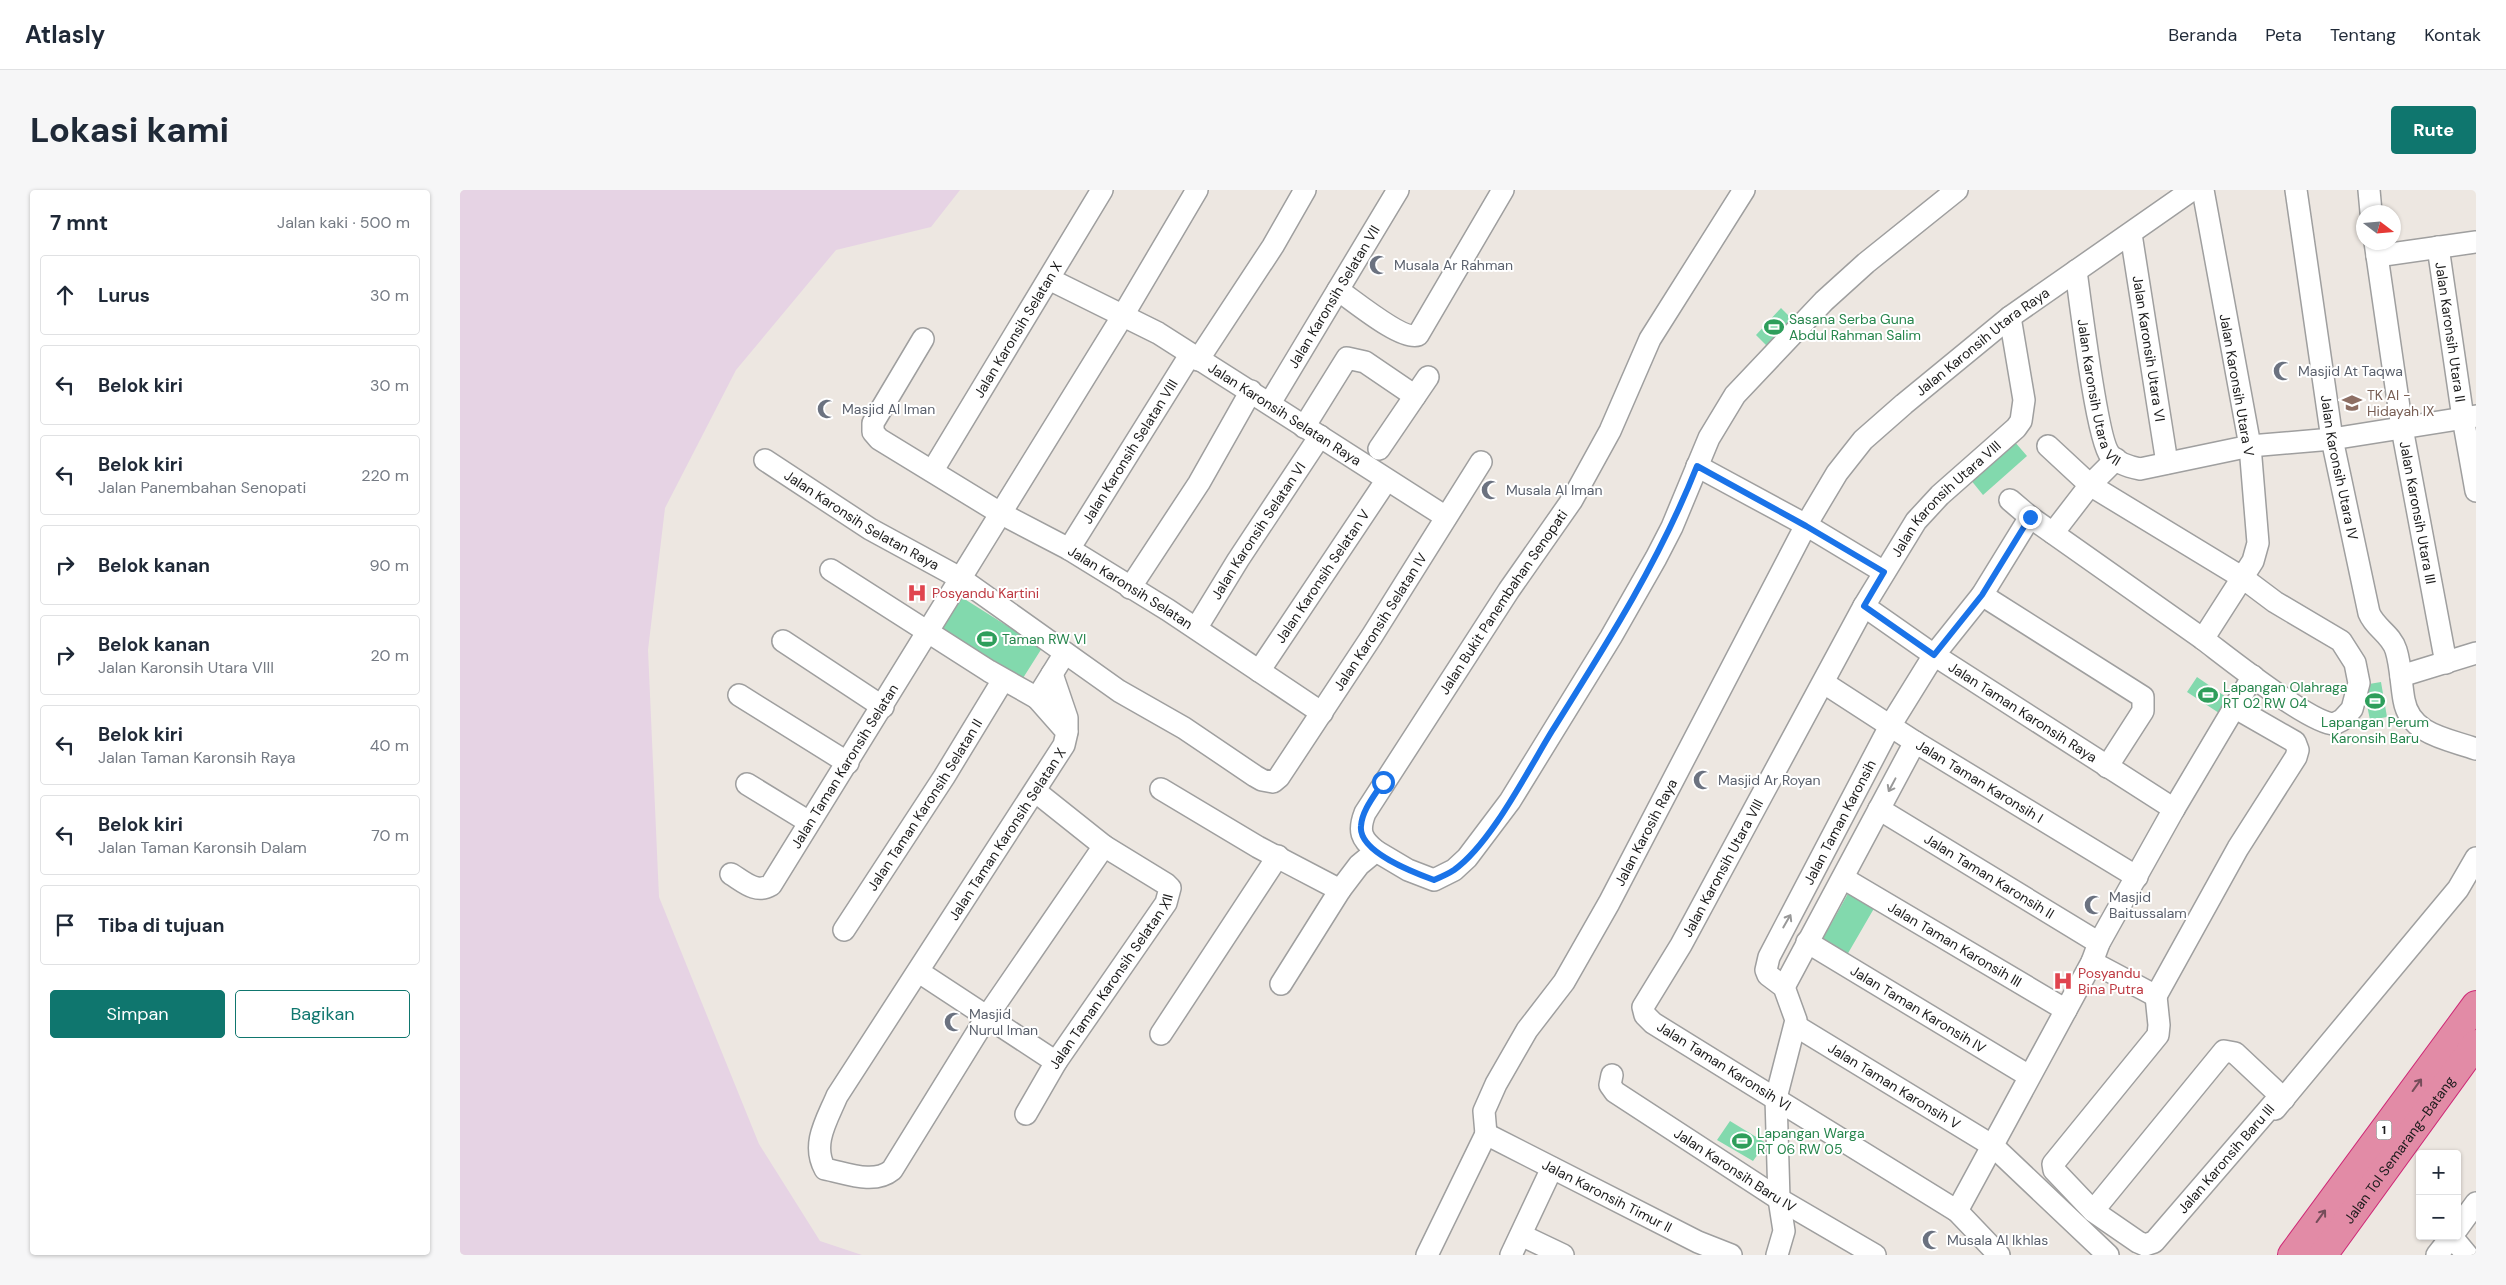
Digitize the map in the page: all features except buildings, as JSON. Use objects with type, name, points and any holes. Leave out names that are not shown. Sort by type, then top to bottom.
[{"type":"highway","name":"Jalan Tol Semarang–Batang","points":[[2292,1255],[2476,1005]]},
{"type":"highway","name":"Jalan Tol Semarang–Batang","points":[[2323,1255],[2476,1044]]},
{"type":"street","name":"Jalan Karonsih Selatan X","points":[[932,470],[1102,190]]},
{"type":"street","points":[[960,578],[1122,317],[1197,190]]},
{"type":"street","name":"Jalan Karonsih Selatan VIII","points":[[1069,549],[1194,357],[1273,246],[1305,190]]},
{"type":"street","name":"Jalan Karonsih Selatan VII","points":[[1270,403],[1398,190]]},
{"type":"street","points":[[1338,290],[1393,328],[1413,337],[1418,334],[1502,190]]},
{"type":"street","name":"Jalan Bukit Panembahan Senopati","points":[[1376,851],[1364,841],[1361,835],[1360,828],[1364,813],[1508,590],[1572,500],[1610,432],[1650,340],[1744,190]]},
{"type":"street","points":[[1281,984],[1340,890],[1359,865],[1376,851],[1408,870],[1434,880],[1454,870],[1467,858],[1510,801],[1611,637],[1672,527],[1709,438],[1726,407],[1770,356],[1824,301],[1866,263],[1957,190]]},
{"type":"street","name":"Jalan Karonsih Utara Raya","points":[[1806,526],[1837,473],[1863,440],[2010,317],[2192,190]]},
{"type":"street","name":"Jalan Karonsih Utara V","points":[[2202,639],[2253,561],[2258,543],[2250,446],[2203,190]]},
{"type":"street","name":"Jalan Karonsih Utara IV","points":[[2296,190],[2332,440],[2369,613],[2374,622],[2392,641],[2401,676],[2406,710],[2413,722],[2422,730],[2476,749]]},
{"type":"street","points":[[2369,190],[2370,205]]},
{"type":"street","name":"Jalan Karonsih Utara VI","points":[[2130,234],[2167,463]]},
{"type":"street","points":[[2401,248],[2438,247],[2476,242]]},
{"type":"street","name":"Jalan Karonsih Utara II","points":[[2438,247],[2469,417],[2476,491]]},
{"type":"street","name":"Jalan Karonsih Utara III","points":[[2376,250],[2402,428],[2446,663]]},
{"type":"street","name":"Jalan Karonsih Utara VII","points":[[2076,270],[2101,429],[2106,448],[2110,455],[2129,466],[2140,469],[2250,446],[2332,440],[2469,417]]},
{"type":"street","name":"Jalan Karonsih Selatan Raya","points":[[1049,279],[1122,317],[1158,333],[1270,403],[1386,481],[1446,518]]},
{"type":"street","name":"Jalan Karonsih Utara VIII","points":[[1645,1015],[1643,1007],[1645,1001],[1681,945],[1824,683],[1869,609],[1884,572],[1916,521],[1929,506],[2012,432],[2021,420],[2024,400],[2010,317]]},
{"type":"street","name":"Jalan Karonsih Selatan","points":[[923,339],[873,423],[873,432],[879,439],[1000,513],[1069,549],[1130,588],[1197,627],[1322,713]]},
{"type":"street","name":"Jalan Karonsih Selatan VI","points":[[1197,627],[1312,432],[1347,358],[1365,362],[1416,396]]},
{"type":"street","points":[[1379,449],[1428,377]]},
{"type":"street","points":[[1130,588],[1198,483],[1251,391]]},
{"type":"street","points":[[2010,500],[2030,517],[2289,702],[2330,724],[2342,720],[2352,709],[2360,683],[2353,658],[2341,641],[2275,602],[2243,578],[2090,485],[2048,446]]},
{"type":"street","points":[[2053,533],[2090,485],[2116,459]]},
{"type":"street","name":"Jalan Karonsih Selatan Raya","points":[[765,460],[870,529],[960,578],[1119,691],[1184,728],[1255,776],[1268,782],[1276,780]]},
{"type":"street","name":"Jalan Karonsih Selatan IV","points":[[1276,780],[1322,713],[1481,462]]},
{"type":"street","points":[[1697,466],[1806,526],[1884,572]]},
{"type":"street","name":"Jalan Karonsih Selatan V","points":[[1259,671],[1386,481]]},
{"type":"street","points":[[1869,609],[1926,532],[1929,506]]},
{"type":"street","name":"Jalan Taman Karonsih","points":[[1777,1255],[1784,1231],[1779,1200],[1776,1098],[1796,1026],[1795,1014],[1784,987],[1768,975],[1766,970],[1769,957],[1890,726],[1934,655],[1982,595],[2030,517]]},
{"type":"street","name":"Jalan Karosih Raya","points":[[1486,1134],[1484,1111],[1496,1084],[1527,1030],[1564,982],[1604,911],[1806,526]]},
{"type":"street","points":[[831,570],[1002,680],[1037,698],[1065,653]]},
{"type":"street","name":"Jalan Taman Karonsih Selatan","points":[[731,874],[754,888],[761,890],[771,885],[808,822],[883,707],[960,578]]},
{"type":"street","points":[[1982,595],[2143,697],[2143,711],[2107,767]]},
{"type":"street","name":"Jalan Taman Karonsih Raya","points":[[1869,609],[1934,655],[2174,809]]},
{"type":"street","points":[[782,641],[883,707]]},
{"type":"street","points":[[2401,676],[2476,653]]},
{"type":"street","points":[[2446,663],[2476,671]]},
{"type":"street","points":[[1052,674],[1067,718],[1067,732]]},
{"type":"street","points":[[1957,1211],[2174,809],[2253,676]]},
{"type":"street","name":"Jalan Taman Karonsih Selatan II","points":[[844,930],[944,776],[1002,680]]},
{"type":"street","name":"Jalan Taman Karonsih I","points":[[1824,683],[1915,742],[2137,877]]},
{"type":"street","points":[[739,695],[848,763]]},
{"type":"street","name":"Jalan Taman Karonsih Selatan X","points":[[986,1018],[892,1170],[884,1176],[868,1177],[825,1169],[819,1158],[819,1143],[837,1096],[919,972],[1064,745],[1067,732],[1037,698]]},
{"type":"street","points":[[2096,953],[2156,996],[2238,848],[2298,750],[2295,742],[2234,707]]},
{"type":"street","name":"Jalan Taman Karonsih","points":[[1784,987],[1915,742]]},
{"type":"street","points":[[747,784],[808,822]]},
{"type":"street","points":[[1161,789],[1258,847],[1340,890]]},
{"type":"street","name":"Jalan Taman Karonsih Selatan XII","points":[[1026,1114],[1056,1062],[1166,902],[1170,888],[1104,846],[1036,791]]},
{"type":"street","name":"Jalan Taman Karonsih II","points":[[1879,809],[2096,953]]},
{"type":"street","points":[[986,1018],[1104,846]]},
{"type":"street","points":[[1160,1034],[1278,856]]},
{"type":"street","points":[[2155,1255],[2175,1227],[2282,1097],[2440,912],[2458,889],[2476,858]]},
{"type":"street","name":"Jalan Taman Karonsih III","points":[[1843,878],[2066,1010]]},
{"type":"street","name":"Jalan Taman Karonsih IV","points":[[1807,942],[2029,1076]]},
{"type":"street","points":[[919,972],[986,1018],[1056,1062]]},
{"type":"street","name":"Jalan Karonsih Baru III","points":[[2093,1212],[2224,1051],[2235,1053],[2282,1097],[2154,1242],[2145,1245],[2138,1242],[2093,1212],[2054,1170],[2053,1164],[2158,1035],[2159,1025],[2156,996]]},
{"type":"street","name":"Jalan Taman Karonsih VI","points":[[1645,1015],[1652,1023],[1957,1211],[1999,1255]]},
{"type":"street","name":"Jalan Taman Karonsih V","points":[[1796,1026],[1993,1146],[2108,1255]]},
{"type":"street","name":"Jalan Karonsih Baru IV","points":[[1612,1075],[1610,1085],[1615,1092],[1779,1200],[1875,1255]]},
{"type":"street","points":[[1427,1255],[1486,1134]]},
{"type":"street","name":"Jalan Karonsih Timur II","points":[[1486,1134],[1552,1168],[1696,1248],[1731,1255]]},
{"type":"street","points":[[1512,1255],[1552,1168]]},
{"type":"street","points":[[2461,1224],[2476,1203]]},
{"type":"street","points":[[1521,1235],[1563,1255]]},
{"type":"street","points":[[2437,1255],[2449,1240]]},
{"type":"street","points":[[2458,1240],[2467,1255]]},
{"type":"shaded area","points":[[460,190],[960,190],[931,227],[836,250],[736,370],[665,508],[648,650],[659,897],[759,1144],[820,1241],[862,1255],[460,1255]]},
{"type":"green space","name":"Sasana Serba Guna Abdul Rahman Salim","points":[[1781,308],[1792,319],[1767,346],[1756,335]]},
{"type":"green space","points":[[2014,441],[2027,456],[1983,495],[1970,479]]},
{"type":"green space","name":"Taman RW VI","points":[[955,593],[1042,648],[1018,686],[932,631]]},
{"type":"green space","name":"Lapangan Olahraga RT 02 RW 04","points":[[2197,677],[2229,699],[2219,713],[2187,692]]},
{"type":"green space","name":"Lapangan Perum Karonsih Baru","points":[[2381,682],[2387,717],[2370,720],[2363,685]]},
{"type":"green space","points":[[1850,890],[1876,905],[1847,955],[1822,940]]},
{"type":"green space","name":"Lapangan Warga RT 06 RW 05","points":[[1730,1121],[1766,1143],[1753,1161],[1717,1140]]},
{"type":"place","name":"Musala Ar Rahman","points":[[1379,265]]},
{"type":"place","name":"Sasana Serba Guna Abdul Rahman Salim","points":[[1774,327]]},
{"type":"place","name":"Masjid At Taqwa","points":[[2283,371]]},
{"type":"place","name":"TK Al - Hidayah IX","points":[[2352,403]]},
{"type":"place","name":"Masjid Al Iman","points":[[827,409]]},
{"type":"place","name":"Musala Al Iman","points":[[1491,490]]},
{"type":"place","name":"Posyandu Kartini","points":[[917,593]]},
{"type":"place","name":"Taman RW VI","points":[[987,639]]},
{"type":"place","name":"Lapangan Olahraga RT 02 RW 04","points":[[2208,695]]},
{"type":"place","name":"Lapangan Perum Karonsih Baru","points":[[2375,701]]},
{"type":"place","name":"Masjid Ar Royan","points":[[1703,780]]},
{"type":"place","name":"Masjid Baitussalam","points":[[2094,905]]},
{"type":"place","name":"Posyandu Bina Putra","points":[[2063,981]]},
{"type":"place","name":"Masjid Nurul Iman","points":[[954,1022]]},
{"type":"place","name":"Lapangan Warga RT 06 RW 05","points":[[1742,1141]]},
{"type":"place","name":"Musala Al Ikhlas","points":[[1932,1240]]},
{"type":"route","points":[[1383,782],[1364,813],[1360,828],[1361,835],[1369,846],[1408,870],[1434,880],[1454,870],[1467,858],[1510,801],[1611,637],[1672,527],[1697,466],[1806,526],[1884,572],[1864,606],[1934,655],[1982,595],[2030,517]]}]
